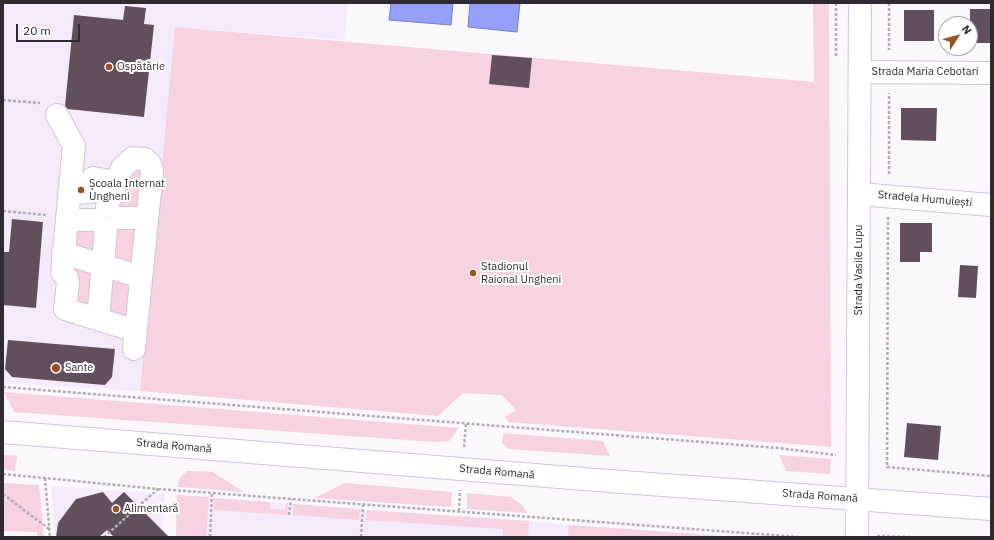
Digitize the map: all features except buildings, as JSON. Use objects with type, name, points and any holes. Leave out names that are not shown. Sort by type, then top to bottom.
[{"type":"main road","name":"Strada Vasile Lupu","points":[[857,537],[860,3]]},
{"type":"main road","name":"Strada Maria Cebotari","points":[[860,72],[991,73]]},
{"type":"main road","points":[[49,109],[74,146],[69,193],[60,217],[64,253],[62,272],[67,278],[68,283],[66,309],[98,319],[135,340],[152,171],[150,164],[145,159],[133,158],[122,168],[115,182],[106,218],[98,319]]},
{"type":"main road","points":[[69,193],[91,192],[93,178],[115,182]]},
{"type":"main road","name":"Stradela Humulești","points":[[859,194],[991,205]]},
{"type":"main road","points":[[60,217],[147,218]]},
{"type":"main road","points":[[64,253],[141,277]]},
{"type":"main road","name":"Strada Romană","points":[[3,432],[609,481],[858,498],[991,509]]},
{"type":"path","points":[[889,3],[887,467],[991,476]]},
{"type":"path","points":[[3,100],[49,109]]},
{"type":"path","points":[[3,211],[60,217]]},
{"type":"path","points":[[3,387],[770,448],[838,455]]},
{"type":"path","points":[[3,474],[212,494],[799,537]]},
{"type":"path","points":[[45,478],[50,537]]},
{"type":"path","points":[[104,537],[158,488]]},
{"type":"path","points":[[3,494],[49,530]]},
{"type":"path","points":[[210,537],[212,494]]},
{"type":"path","points":[[289,515],[291,499]]},
{"type":"path","points":[[361,537],[363,505]]},
{"type":"path","points":[[871,537],[911,537]]},
{"type":"shaded area","name":"Școala Internat Ungheni","points":[[3,3],[348,3],[344,40],[175,27],[140,391],[3,383]]},
{"type":"shaded area","name":"Stadionul Raional Ungheni","points":[[813,3],[829,3],[831,447],[508,422],[505,417],[516,410],[502,395],[463,393],[438,416],[140,391],[175,27],[814,82]]},
{"type":"shaded area","points":[[143,164],[144,213],[122,211],[117,204],[122,174]]},
{"type":"shaded area","points":[[142,222],[139,267],[112,258],[113,250],[116,250],[115,233],[123,225]]},
{"type":"shaded area","points":[[91,226],[95,232],[92,252],[85,250],[86,248],[76,245],[75,247],[70,227]]},
{"type":"shaded area","points":[[74,267],[74,269],[91,273],[90,278],[93,278],[91,312],[71,307],[71,277]]},
{"type":"shaded area","points":[[111,279],[136,282],[133,325],[107,314]]},
{"type":"shaded area","points":[[4,392],[459,428],[449,441],[435,442],[14,412]]},
{"type":"shaded area","points":[[503,433],[603,441],[610,456],[509,449],[502,443]]},
{"type":"shaded area","points":[[3,455],[17,456],[15,471],[3,469]]},
{"type":"shaded area","points":[[779,455],[831,459],[830,474],[786,471]]},
{"type":"shaded area","points":[[187,471],[213,472],[244,492],[178,487],[179,479]]},
{"type":"shaded area","points":[[3,483],[39,485],[44,537],[37,537],[37,532],[3,531]]},
{"type":"shaded area","points":[[345,483],[452,492],[451,507],[314,498]]},
{"type":"shaded area","points":[[51,486],[165,494],[161,537],[114,537],[112,535],[109,537],[55,537]]},
{"type":"shaded area","points":[[467,493],[511,497],[522,505],[527,513],[467,509]]},
{"type":"shaded area","points":[[177,495],[367,510],[738,537],[176,537]]},
{"type":"shaded area","points":[[177,495],[209,497],[206,537],[176,537]]},
{"type":"shaded area","points":[[214,498],[270,502],[270,509],[285,510],[286,503],[288,503],[287,515],[214,510]]},
{"type":"shaded area","points":[[293,504],[360,509],[359,520],[293,515]]},
{"type":"shaded area","points":[[367,510],[529,521],[528,537],[503,537],[503,529],[366,520]]},
{"type":"shaded area","points":[[569,525],[738,537],[568,537]]},
{"type":"water","points":[[391,3],[453,3],[451,25],[389,20]]},
{"type":"water","points":[[470,3],[520,3],[517,32],[468,27]]},
{"type":"place","name":"Ospătărie","points":[[109,67]]},
{"type":"place","name":"Școala Internat Ungheni","points":[[81,190]]},
{"type":"place","name":"Stadionul Raional Ungheni","points":[[473,273]]},
{"type":"place","name":"Sante","points":[[56,368]]},
{"type":"place","name":"Alimentară","points":[[116,509]]}]
